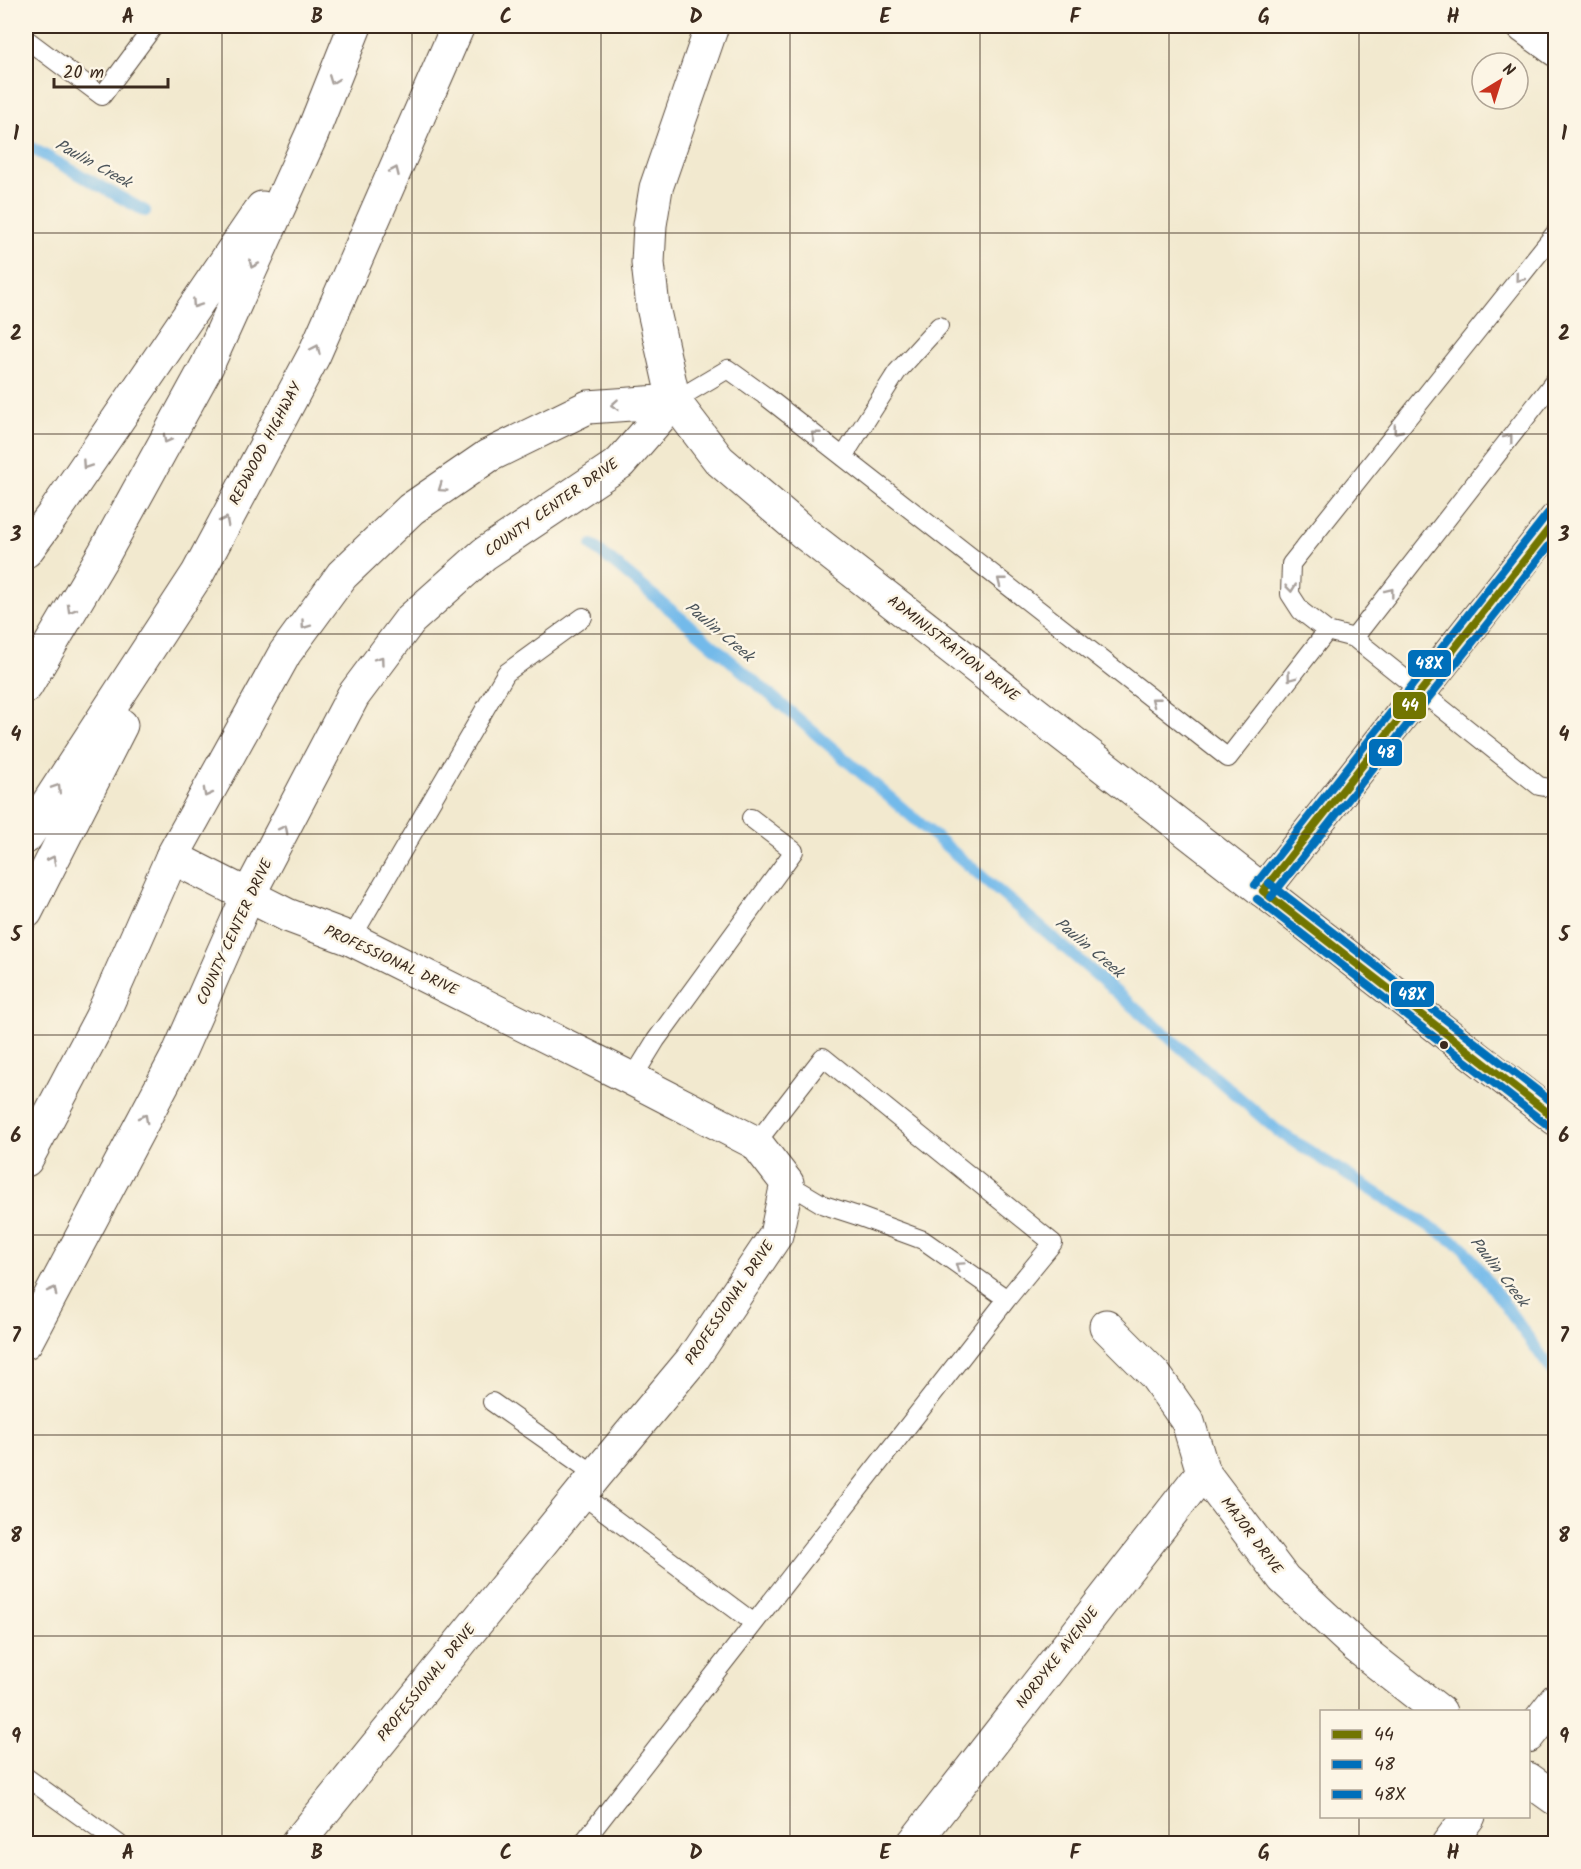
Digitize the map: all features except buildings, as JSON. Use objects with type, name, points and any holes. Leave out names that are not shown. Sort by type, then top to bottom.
[{"type":"main road","points":[[26,686],[105,552],[207,366],[312,134],[354,26]]},
{"type":"main road","name":"REDWOOD HIGHWAY","points":[[26,837],[198,573],[314,355],[458,26]]},
{"type":"main road","name":"ADMINISTRATION DRIVE","points":[[712,26],[656,188],[650,225],[648,263],[653,307],[674,401],[719,460],[804,532],[1556,1119]]},
{"type":"main road","points":[[1523,26],[1556,50]]},
{"type":"main road","points":[[26,551],[312,134]]},
{"type":"main road","points":[[26,1160],[100,1018],[172,857],[285,653],[342,575],[411,509],[488,456],[588,407],[674,401]]},
{"type":"main road","name":"COUNTY CENTER DRIVE","points":[[26,1342],[178,1055],[249,896],[353,696],[410,620],[484,554],[620,463],[674,401]]},
{"type":"main road","points":[[1263,891],[1556,519]]},
{"type":"main road","points":[[26,912],[198,573]]},
{"type":"main road","name":"PROFESSIONAL DRIVE","points":[[172,857],[287,915],[351,939],[632,1078],[756,1143],[787,1183],[776,1235],[692,1360],[588,1484],[297,1844]]},
{"type":"main road","name":"MAJOR DRIVE","points":[[1106,1326],[1155,1375],[1188,1422],[1203,1472],[1284,1579],[1356,1646],[1437,1710]]},
{"type":"main road","name":"NORDYKE AVENUE","points":[[913,1844],[1203,1472]]},
{"type":"main road","points":[[1530,1733],[1556,1700]]},
{"type":"main road","points":[[1530,1780],[1556,1799]]},
{"type":"main road","points":[[1448,1844],[1468,1818]]},
{"type":"lane","points":[[26,39],[102,96],[153,26]]},
{"type":"lane","points":[[1556,232],[1291,564],[1290,594],[1301,611],[1327,631],[1354,638],[1539,786],[1556,789]]},
{"type":"lane","points":[[843,457],[897,372],[939,326]]},
{"type":"lane","points":[[674,401],[728,369],[1228,758],[1327,631]]},
{"type":"lane","points":[[1354,638],[1556,379]]},
{"type":"lane","points":[[351,939],[506,673],[583,617]]},
{"type":"lane","points":[[632,1078],[656,1040],[794,851],[751,818]]},
{"type":"lane","points":[[582,1844],[1053,1243],[823,1057],[756,1143]]},
{"type":"lane","points":[[787,1183],[824,1205],[923,1240],[1007,1299]]},
{"type":"lane","points":[[492,1402],[754,1623]]},
{"type":"lane","points":[[26,1777],[119,1844]]},
{"type":"waterway","name":"Paulin Creek","points":[[26,145],[145,211]]},
{"type":"waterway","name":"Paulin Creek","points":[[592,545],[689,625],[1279,1132],[1463,1247],[1556,1376]]},
{"type":"transit line","name":"48X","points":[[1255,885],[1548,513]]},
{"type":"transit line","name":"44","points":[[1263,891],[1556,520]]},
{"type":"transit line","name":"48","points":[[1271,897],[1556,537]]},
{"type":"transit line","name":"48X","points":[[1269,883],[1556,1105]]},
{"type":"transit line","name":"44","points":[[1263,891],[1556,1119]]},
{"type":"transit line","name":"48","points":[[1257,899],[1550,1127]]}]
